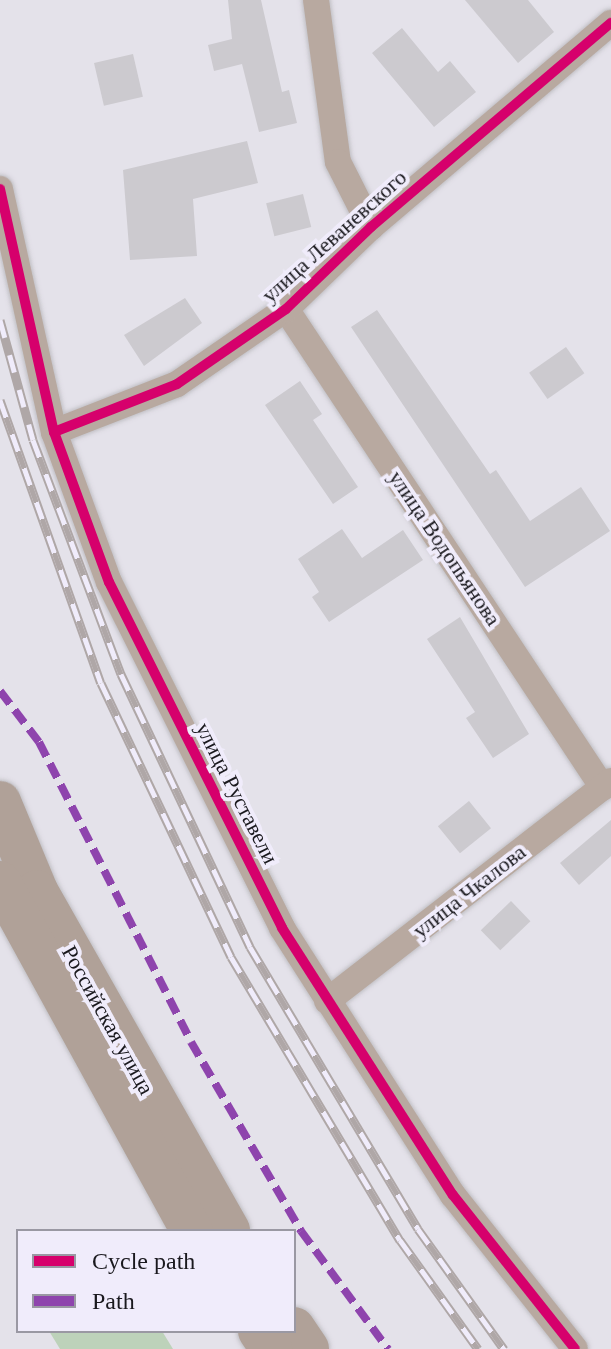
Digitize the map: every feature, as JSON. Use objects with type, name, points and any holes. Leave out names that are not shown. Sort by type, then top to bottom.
[{"type":"main road","name":"Российская улица","points":[[0,802],[37,891],[228,1229]]},
{"type":"main road","name":"Российская улица","points":[[0,882],[191,1229]]},
{"type":"main road","points":[[296,1331],[308,1349]]},
{"type":"street","points":[[316,0],[338,162],[371,227]]},
{"type":"street","name":"улица Леваневского","points":[[54,432],[177,384],[286,309],[371,227],[611,23]]},
{"type":"street","name":"улица Руставели","points":[[0,189],[54,432],[109,582],[282,928],[453,1195],[575,1349]]},
{"type":"street","name":"улица Водопьянова","points":[[286,309],[607,784]]},
{"type":"street","name":"улица Чкалова","points":[[327,1001],[607,784]]},
{"type":"green space","points":[[50,1333],[163,1333],[173,1349],[60,1349]]},
{"type":"building","points":[[228,0],[261,0],[282,92],[289,90],[297,123],[259,132],[242,64],[214,71],[208,45],[232,39]]},
{"type":"building","points":[[465,0],[528,0],[554,32],[518,63]]},
{"type":"building","points":[[402,28],[438,72],[450,61],[476,92],[434,127],[372,53]]},
{"type":"building","points":[[133,54],[143,97],[104,106],[94,63]]},
{"type":"building","points":[[247,141],[258,183],[193,199],[197,256],[130,260],[123,170]]},
{"type":"building","points":[[303,194],[311,227],[274,236],[266,203]]},
{"type":"building","points":[[185,298],[202,323],[144,366],[124,335]]},
{"type":"building","points":[[377,310],[490,474],[496,470],[530,521],[581,487],[610,531],[525,587],[351,327]]},
{"type":"building","points":[[566,347],[584,373],[547,399],[529,373]]},
{"type":"building","points":[[300,381],[322,414],[313,420],[358,487],[333,504],[265,405]]},
{"type":"building","points":[[342,529],[362,558],[403,530],[423,560],[329,622],[312,597],[319,592],[298,559]]},
{"type":"building","points":[[460,617],[529,734],[493,758],[466,718],[475,712],[427,639]]},
{"type":"building","points":[[469,801],[491,828],[460,853],[438,826]]},
{"type":"building","points":[[611,820],[611,856],[579,885],[560,863]]},
{"type":"building","points":[[511,901],[530,921],[500,950],[481,930]]},
{"type":"railway","points":[[0,320],[33,440],[121,674],[250,947],[418,1229],[504,1349]]},
{"type":"railway","points":[[0,400],[101,683],[231,957],[400,1240],[478,1349]]},
{"type":"marked path","points":[[0,691],[39,742],[191,1042],[301,1231],[388,1349]]},
{"type":"cycle path","points":[[54,432],[177,384],[286,309],[371,227],[611,23]]},
{"type":"cycle path","points":[[0,189],[54,432],[109,582],[282,928],[453,1195],[575,1349]]}]
